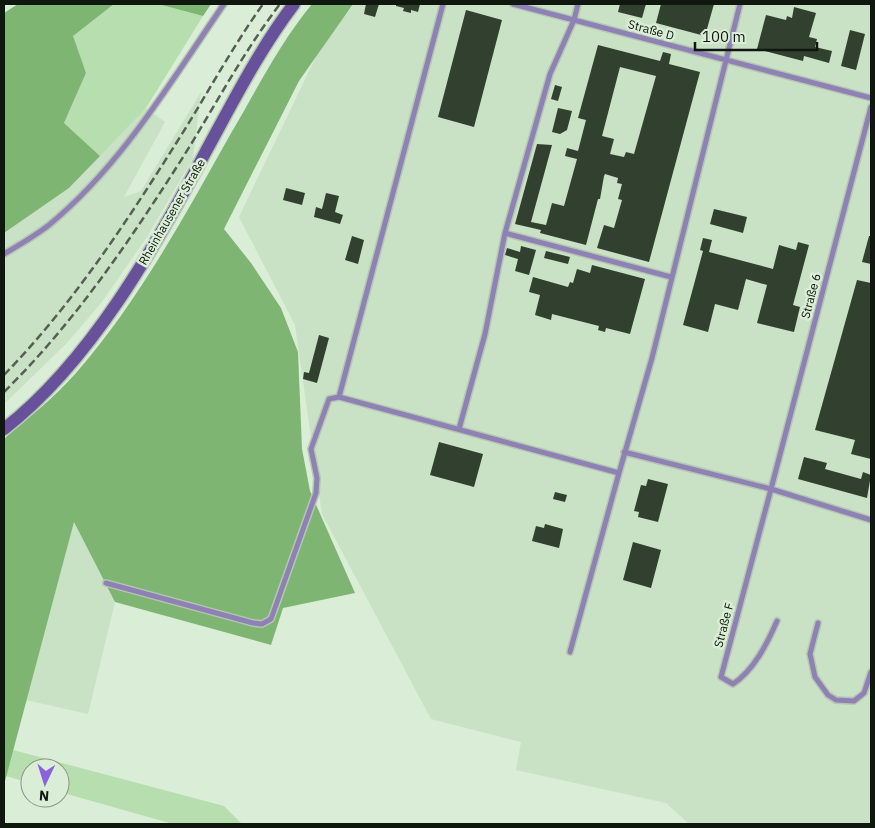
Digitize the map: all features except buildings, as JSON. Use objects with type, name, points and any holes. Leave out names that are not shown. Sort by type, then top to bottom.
[{"type":"street","name":"Rheinhausener Straße","points":[[4,429],[32,408],[95,333],[129,285],[165,228],[240,88],[280,22],[294,4]]},
{"type":"lane","points":[[4,254],[47,226],[85,192],[124,148],[224,4]]},
{"type":"lane","points":[[339,397],[443,4]]},
{"type":"lane","name":"Straße D","points":[[513,4],[871,98]]},
{"type":"lane","points":[[459,429],[485,334],[505,233],[550,74],[574,20],[578,4]]},
{"type":"lane","points":[[570,652],[624,452],[652,358],[740,4]]},
{"type":"lane","name":"Straße 6","points":[[771,490],[871,107]]},
{"type":"lane","points":[[505,233],[671,277]]},
{"type":"lane","points":[[106,583],[253,623],[267,623],[271,619],[316,493],[316,478],[311,449],[329,399],[339,397],[619,472]]},
{"type":"lane","points":[[624,452],[771,490],[871,520]]},
{"type":"lane","name":"Straße F","points":[[771,490],[721,678],[734,684],[746,676],[770,637],[777,621]]},
{"type":"lane","points":[[818,623],[810,654],[816,676],[828,695],[836,700],[854,701],[864,692],[871,672]]},
{"type":"shaded area","points":[[114,4],[158,4],[203,16],[146,108],[100,156],[64,123],[86,73],[72,36]]},
{"type":"shaded area","points":[[354,4],[871,4],[871,824],[689,824],[666,803],[516,770],[521,742],[431,719],[322,514],[295,325],[239,217],[322,44]]},
{"type":"shaded area","points":[[201,92],[193,158],[147,237],[101,303],[67,343],[4,404],[4,233],[69,188],[146,108],[165,122],[124,197],[141,191]]},
{"type":"shaded area","points":[[74,522],[115,602],[88,714],[26,700]]},
{"type":"shaded area","points":[[13,750],[43,758],[20,758],[20,780],[6,776]]},
{"type":"shaded area","points":[[70,765],[224,806],[242,824],[173,824],[70,795]]},
{"type":"green space","points":[[18,4],[114,4],[73,36],[86,73],[64,123],[100,156],[69,188],[4,233],[4,13]]},
{"type":"green space","points":[[158,4],[211,4],[203,16]]},
{"type":"green space","points":[[312,4],[353,4],[299,81],[224,229],[251,263],[281,308],[298,352],[302,449],[310,491],[355,593],[283,608],[271,645],[115,602],[74,522],[4,785],[4,439],[68,382],[99,346],[120,317],[177,228],[278,51]]},
{"type":"railway","points":[[4,375],[52,321],[96,264],[156,175],[263,4]]},
{"type":"railway","points":[[4,392],[79,308],[123,248],[185,154],[254,40],[280,4]]}]
